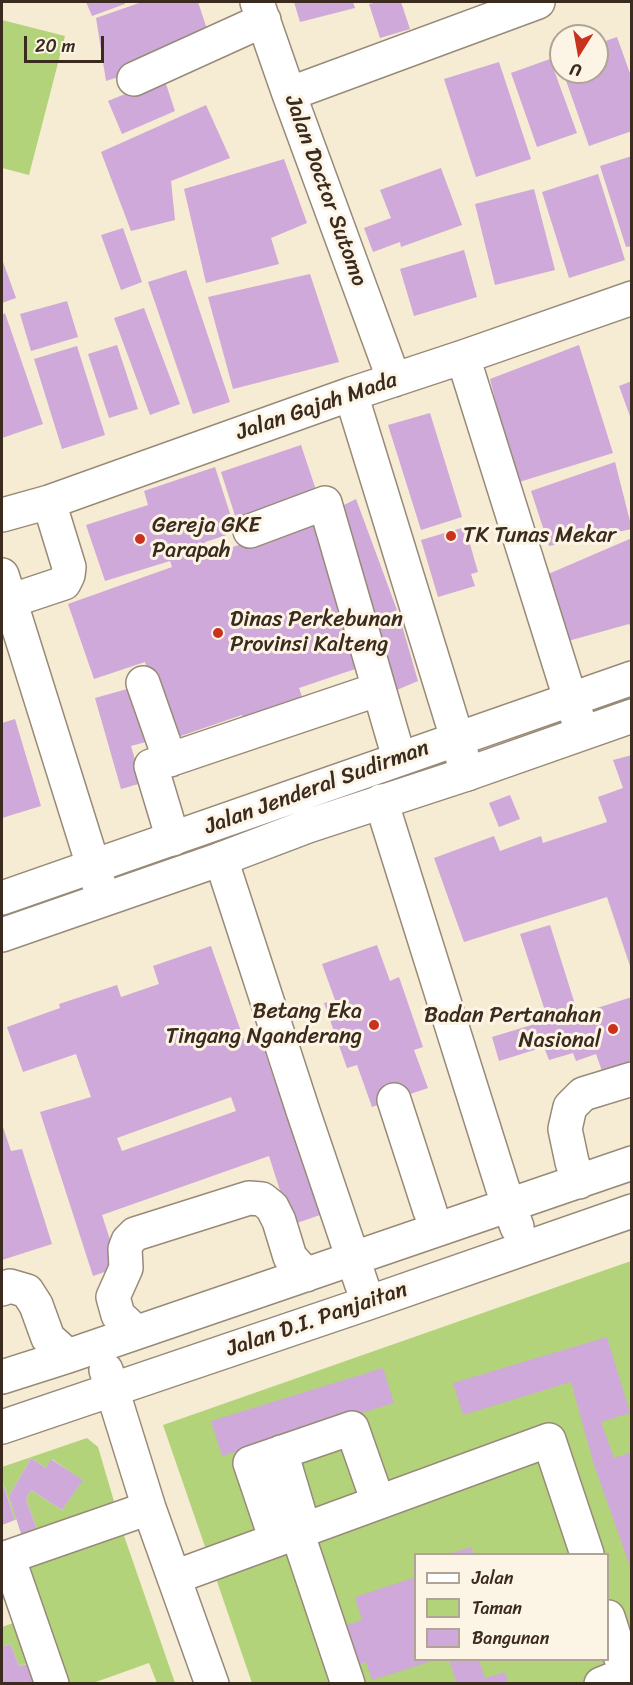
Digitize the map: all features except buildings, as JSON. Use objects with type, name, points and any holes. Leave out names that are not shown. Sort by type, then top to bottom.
[{"type":"street","points":[[289,94],[538,2]]},
{"type":"street","points":[[134,79],[261,11]]},
{"type":"street","name":"Jalan Doctor Sutomo","points":[[261,11],[289,94],[394,380]]},
{"type":"street","name":"Jalan Gajah Mada","points":[[2,515],[49,501],[632,298]]},
{"type":"street","points":[[463,357],[570,698],[583,732]]},
{"type":"street","points":[[351,394],[467,774]]},
{"type":"street","points":[[49,501],[69,567],[64,584],[6,588],[104,899]]},
{"type":"street","points":[[250,531],[325,503],[399,758]]},
{"type":"street","name":"Jalan Jenderal Sudirman","points":[[2,898],[632,678]]},
{"type":"street","points":[[143,683],[170,760]]},
{"type":"street","points":[[173,839],[151,766],[379,689]]},
{"type":"street","name":"Jalan Jenderal Sudirman","points":[[3,929],[104,899],[308,826],[467,774],[632,716]]},
{"type":"street","points":[[381,801],[509,1205],[525,1248]]},
{"type":"street","points":[[221,859],[368,1303]]},
{"type":"street","points":[[579,1182],[565,1129],[570,1107],[583,1095],[632,1079]]},
{"type":"street","points":[[394,1100],[430,1211]]},
{"type":"street","name":"Jalan D.I. Panjaitan","points":[[2,1377],[632,1163]]},
{"type":"street","points":[[136,1332],[118,1314],[113,1297],[126,1268],[125,1249],[128,1240],[135,1234],[249,1198],[262,1199],[272,1207],[279,1221],[290,1257],[306,1275]]},
{"type":"street","name":"Jalan D.I. Panjaitan","points":[[2,1426],[368,1303],[632,1211]]},
{"type":"street","points":[[2,1289],[10,1286],[27,1291],[36,1305],[48,1338],[68,1356]]},
{"type":"street","points":[[99,1344],[149,1508],[212,1683]]},
{"type":"street","points":[[348,1683],[292,1534],[281,1452],[352,1428],[378,1502]]},
{"type":"street","points":[[175,1577],[549,1440],[586,1553]]},
{"type":"street","points":[[52,1683],[5,1556],[149,1508]]},
{"type":"street","points":[[601,1683],[626,1674],[609,1620]]},
{"type":"green space","points":[[2,20],[65,36],[29,175],[2,168]]},
{"type":"green space","points":[[631,1261],[631,1683],[252,1683],[163,1425]]},
{"type":"green space","points":[[87,1438],[98,1447],[116,1508],[39,1535],[26,1499],[31,1490],[62,1510],[82,1480],[52,1459],[46,1468],[31,1458],[9,1496],[17,1519],[15,1520],[2,1480],[2,1467]]},
{"type":"green space","points":[[121,1527],[175,1683],[157,1683],[149,1663],[93,1683],[64,1683],[19,1560]]},
{"type":"green space","points":[[16,1622],[30,1663],[19,1666],[11,1644],[2,1647],[2,1627]]},
{"type":"place","name":"TK Tunas Mekar","points":[[451,536]]},
{"type":"place","name":"Gereja GKE Parapah","points":[[140,539]]},
{"type":"place","name":"Dinas Perkebunan Provinsi Kalteng","points":[[218,633]]},
{"type":"place","name":"Betang Eka Tingang Nganderang","points":[[374,1025]]},
{"type":"place","name":"Badan Pertanahan Nasional","points":[[613,1029]]}]
